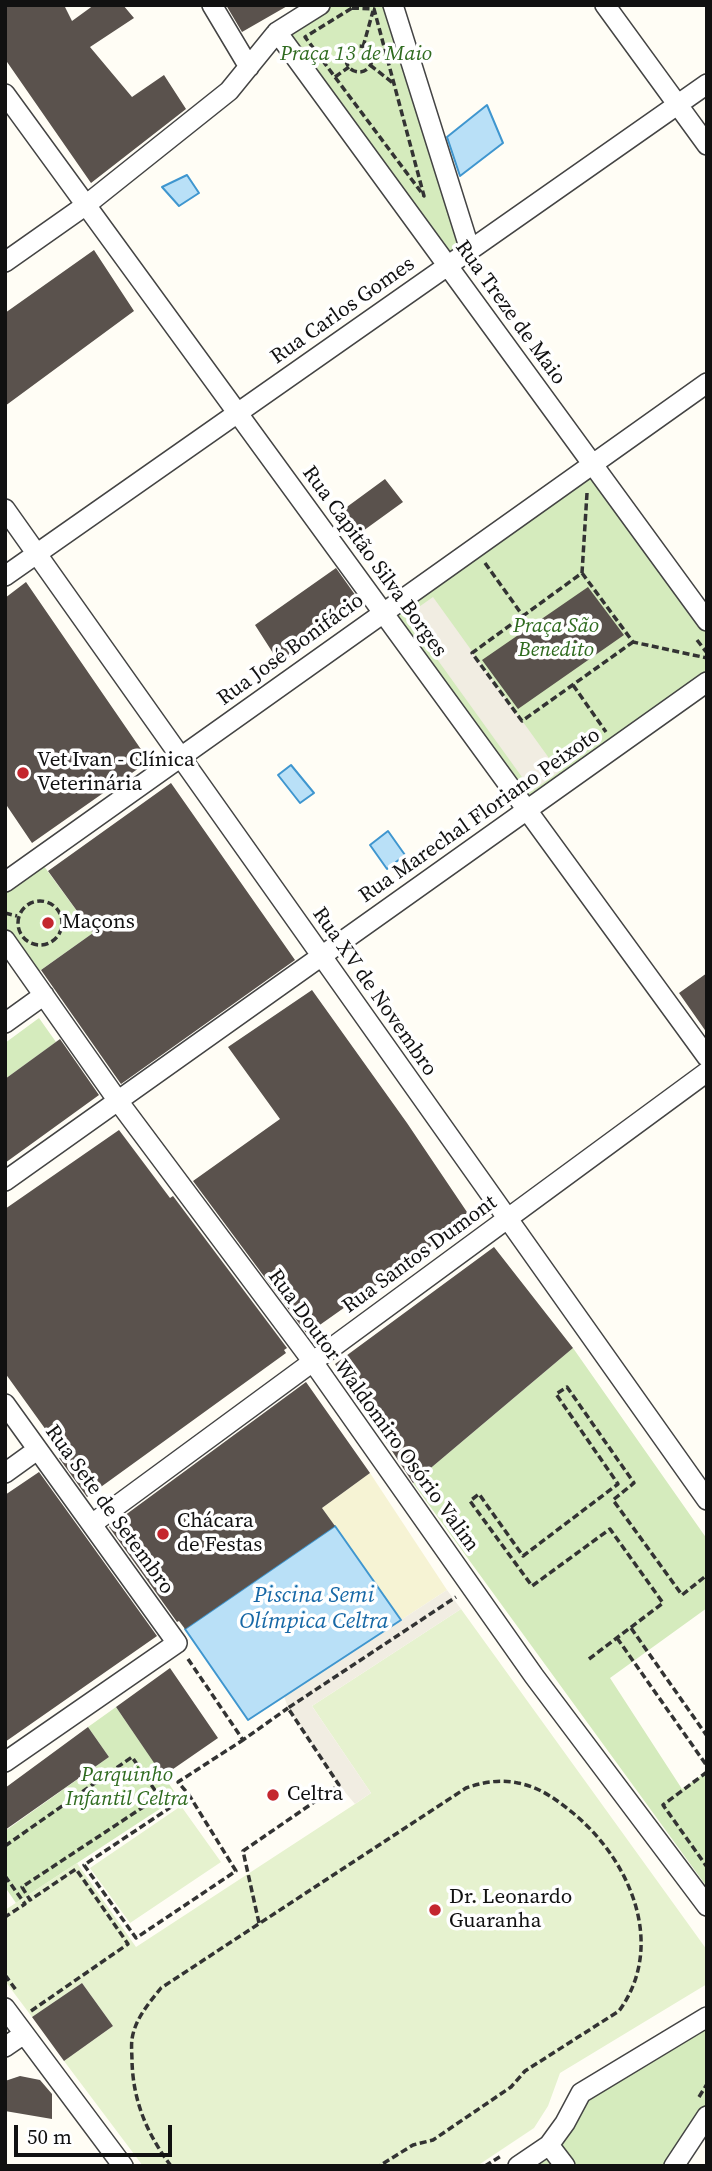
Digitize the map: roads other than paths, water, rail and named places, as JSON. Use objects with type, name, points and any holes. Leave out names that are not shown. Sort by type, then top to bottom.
[{"type":"street","points":[[212,5],[249,67]]},
{"type":"street","points":[[5,262],[86,205],[229,90],[277,32],[320,5]]},
{"type":"street","points":[[605,5],[707,145]]},
{"type":"street","name":"Rua Treze de Maio","points":[[384,7],[470,250]]},
{"type":"street","name":"Rua Treze de Maio","points":[[277,32],[707,621]]},
{"type":"street","name":"Rua Carlos Gomes","points":[[5,576],[707,84]]},
{"type":"street","name":"Rua Capitão Silva Borges","points":[[5,94],[707,1057]]},
{"type":"street","name":"Rua José Bonifácio","points":[[5,882],[707,383]]},
{"type":"street","name":"Rua XV de Novembro","points":[[5,509],[705,1494]]},
{"type":"street","name":"Rua Marechal Floriano Peixoto","points":[[5,1181],[707,682]]},
{"type":"street","name":"Rua Doutor Waldomiro Osório Valim","points":[[5,940],[118,1101],[313,1362],[534,1676],[707,1906]]},
{"type":"street","points":[[5,1023],[44,995]]},
{"type":"street","name":"Rua Santos Dumont","points":[[92,1524],[707,1072]]},
{"type":"street","name":"Rua Sete de Setembro","points":[[5,1404],[177,1643],[5,1762]]},
{"type":"street","points":[[5,1473],[37,1450]]},
{"type":"street","points":[[12,2001],[24,2034],[123,2166]]},
{"type":"street","points":[[518,2166],[549,2145],[581,2093],[707,2017]]},
{"type":"street","points":[[5,2046],[24,2034]]},
{"type":"street","points":[[674,2166],[707,2116]]},
{"type":"street","points":[[549,2145],[565,2166]]},
{"type":"water","points":[[487,105],[503,143],[460,176],[447,137]]},
{"type":"water","points":[[187,175],[199,193],[179,206],[162,187]]},
{"type":"water","points":[[291,765],[314,793],[300,803],[278,775]]},
{"type":"water","points":[[388,831],[405,855],[387,869],[370,845]]},
{"type":"water","name":"Piscina Semi Olímpica Celtra","points":[[335,1526],[401,1620],[248,1720],[185,1629]]},
{"type":"place","name":"Vet Ivan - Clínica Veterinária","points":[[23,773]]},
{"type":"place","name":"Maçons","points":[[48,923]]},
{"type":"place","name":"Chácara de Festas","points":[[163,1534]]},
{"type":"place","name":"Celtra","points":[[273,1795]]},
{"type":"place","name":"Dr. Leonardo Guaranha","points":[[435,1910]]},
{"type":"park label","name":"Praça 13 de Maio","points":[[356,55]]},
{"type":"park label","name":"Praça São Benedito","points":[[556,639]]},
{"type":"park label","name":"Parquinho Infantil Celtra","points":[[127,1788]]}]
